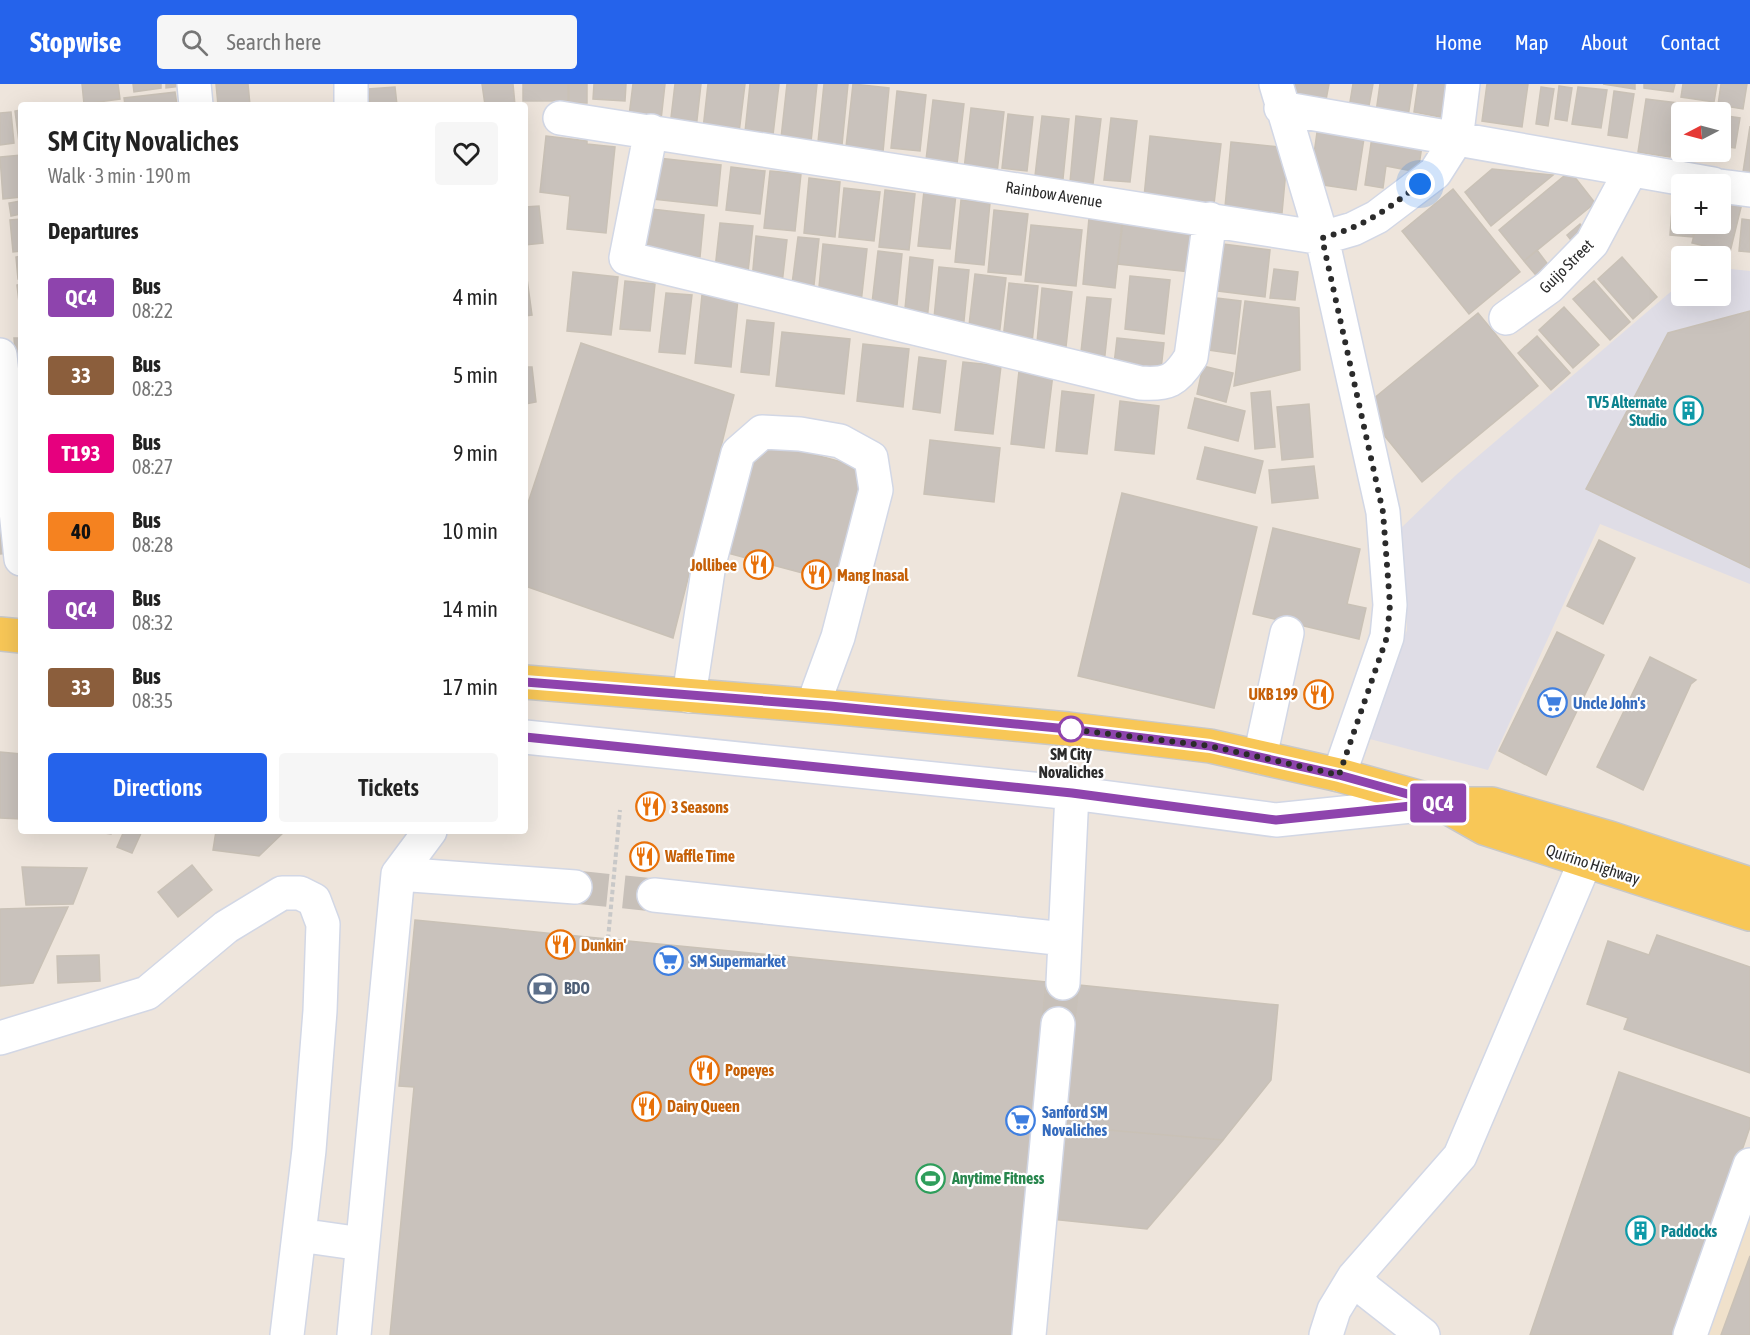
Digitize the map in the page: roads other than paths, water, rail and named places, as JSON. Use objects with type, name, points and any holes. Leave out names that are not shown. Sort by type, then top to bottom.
[{"type":"main road","points":[[0,634],[18,636]]},
{"type":"main road","name":"Quirino Highway","points":[[528,686],[813,705],[1080,730],[1210,746],[1339,775],[1440,803],[1484,828],[1750,914]]},
{"type":"main road","name":"Quirino Highway","points":[[1440,803],[1492,804],[1610,838],[1750,884]]},
{"type":"street","points":[[194,84],[196,102]]},
{"type":"street","points":[[351,84],[351,102]]},
{"type":"street","name":"Rainbow Avenue","points":[[560,118],[1322,238],[1353,229],[1377,217],[1435,173],[1456,140],[1463,84]]},
{"type":"street","points":[[1278,96],[1456,140],[1671,178]]},
{"type":"street","points":[[1278,96],[1322,238],[1383,512],[1390,605],[1387,637],[1339,775]]},
{"type":"street","points":[[651,131],[626,258],[1140,383],[1168,382],[1180,375],[1191,357],[1210,219]]},
{"type":"street","name":"Guijo Street","points":[[1506,318],[1549,287],[1592,243],[1630,172]]},
{"type":"street","points":[[1731,187],[1750,190]]},
{"type":"street","points":[[0,355],[18,529]]},
{"type":"street","points":[[689,696],[709,564],[738,453],[762,432],[800,434],[840,441],[871,459],[876,490],[838,637],[813,705]]},
{"type":"street","points":[[1260,757],[1287,633]]},
{"type":"street","points":[[528,737],[1072,793],[1276,820],[1440,803]]},
{"type":"street","points":[[1063,983],[1072,793]]},
{"type":"street","points":[[1326,1335],[1334,1310],[1354,1277],[1460,1156],[1585,862],[1610,838]]},
{"type":"street","points":[[354,1335],[363,1244],[417,846],[575,887]]},
{"type":"street","points":[[0,1038],[147,993],[226,927],[282,893],[300,893],[314,900],[323,924],[320,1011],[299,1235],[287,1335]]},
{"type":"street","points":[[654,895],[1065,939]]},
{"type":"street","points":[[1029,1335],[1058,1024]]},
{"type":"street","points":[[1690,1335],[1750,1165]]},
{"type":"street","points":[[299,1235],[363,1244]]},
{"type":"street","points":[[1354,1277],[1367,1291],[1423,1335]]},
{"type":"tunnel","points":[[575,887],[654,895]]},
{"type":"tunnel","points":[[1058,1024],[1063,983]]},
{"type":"place","name":"TV5 Alternate Studio","points":[[1688,411]]},
{"type":"place","name":"Jollibee","points":[[758,565]]},
{"type":"place","name":"Mang Inasal","points":[[816,575]]},
{"type":"place","name":"UKB 199","points":[[1319,694]]},
{"type":"place","name":"Uncle John's","points":[[1552,703]]},
{"type":"place","name":"SM City Novaliches","points":[[1071,729]]},
{"type":"place","name":"3 Seasons","points":[[650,807]]},
{"type":"place","name":"Waffle Time","points":[[644,856]]},
{"type":"place","name":"Dunkin'","points":[[560,945]]},
{"type":"place","name":"SM Supermarket","points":[[669,961]]},
{"type":"place","name":"BDO","points":[[543,988]]},
{"type":"place","name":"Popeyes","points":[[704,1070]]},
{"type":"place","name":"Dairy Queen","points":[[646,1106]]},
{"type":"place","name":"Sanford SM Novaliches","points":[[1021,1121]]},
{"type":"place","name":"Anytime Fitness","points":[[931,1178]]},
{"type":"place","name":"Paddocks","points":[[1640,1231]]}]
